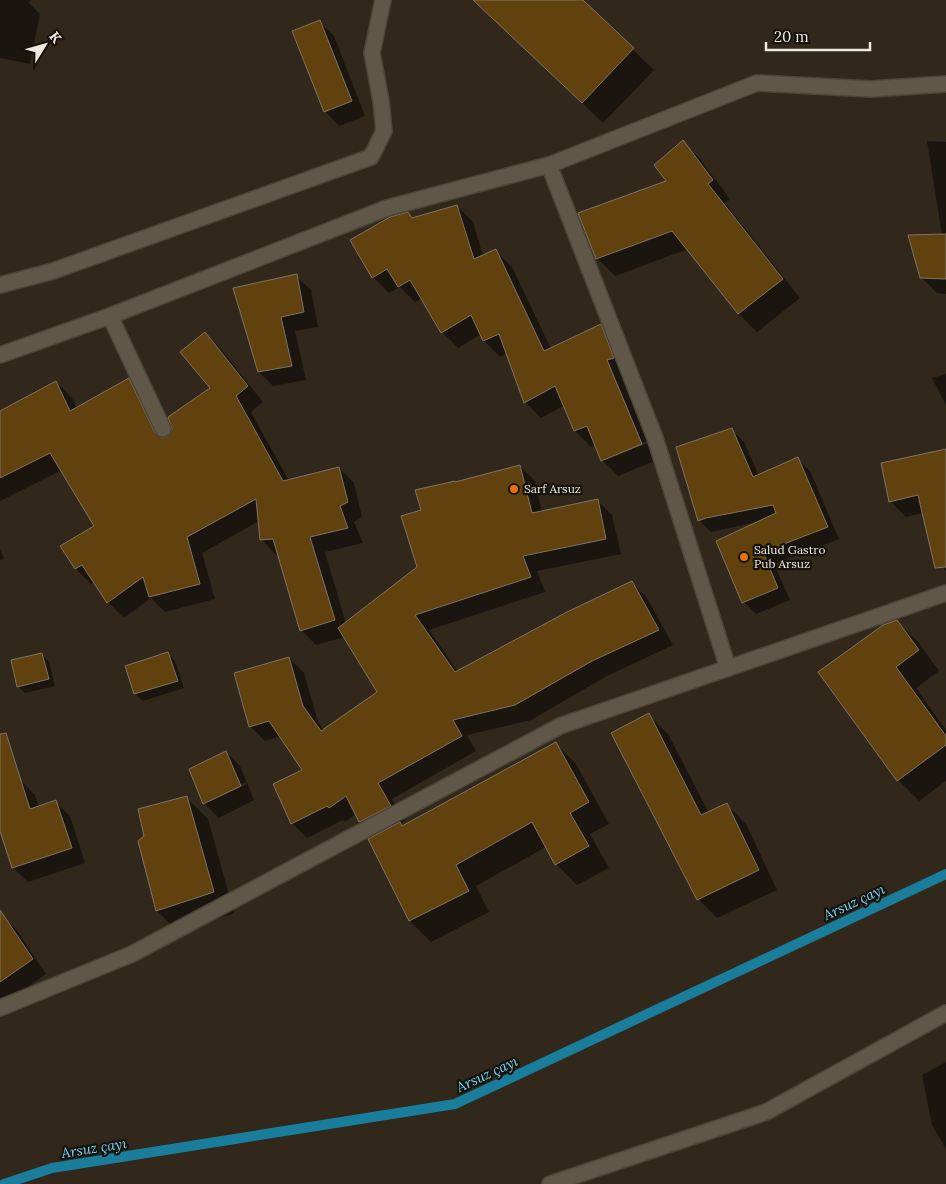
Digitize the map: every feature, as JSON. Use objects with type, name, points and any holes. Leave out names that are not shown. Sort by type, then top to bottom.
[{"type":"street","points":[[0,285],[53,271],[371,157],[384,131],[381,100],[372,53],[383,0]]},
{"type":"street","points":[[0,355],[110,316],[387,208],[549,165],[757,83],[871,89],[946,84]]},
{"type":"street","points":[[549,165],[654,438],[728,668]]},
{"type":"street","points":[[110,316],[163,429]]},
{"type":"street","points":[[0,1008],[132,954],[560,726],[946,593]]},
{"type":"street","points":[[550,1184],[766,1112],[946,1013]]},
{"type":"building","points":[[473,0],[583,0],[634,48],[582,103]]},
{"type":"building","points":[[320,20],[352,101],[324,112],[292,31]]},
{"type":"building","points":[[683,140],[713,180],[708,184],[783,279],[738,314],[672,231],[596,259],[578,213],[666,181],[654,165]]},
{"type":"building","points":[[457,205],[474,259],[496,249],[544,351],[601,324],[614,358],[607,360],[642,444],[601,461],[587,426],[574,431],[555,386],[524,403],[499,334],[483,341],[471,315],[441,333],[410,280],[398,287],[387,269],[372,278],[350,240],[390,217],[408,212],[412,218]]},
{"type":"building","points":[[946,234],[946,279],[920,278],[908,235]]},
{"type":"building","points":[[297,274],[304,312],[281,317],[292,366],[258,372],[233,288]]},
{"type":"building","points":[[205,332],[248,386],[236,396],[283,481],[339,467],[348,502],[340,506],[348,528],[310,537],[335,620],[300,631],[273,539],[260,540],[256,499],[187,537],[200,584],[149,597],[143,577],[107,603],[82,565],[75,569],[60,546],[94,526],[50,453],[0,478],[0,411],[56,381],[70,411],[129,378],[155,433],[162,438],[167,437],[172,429],[168,417],[210,388],[180,352]]},
{"type":"building","points":[[732,428],[753,477],[798,457],[828,527],[763,552],[778,588],[742,603],[716,541],[776,513],[773,505],[698,521],[676,447]]},
{"type":"building","points":[[946,449],[946,567],[935,568],[918,495],[889,502],[881,463]]},
{"type":"building","points":[[520,465],[532,513],[598,499],[606,539],[523,556],[531,577],[415,615],[455,672],[567,612],[632,581],[659,630],[592,661],[515,705],[453,720],[462,736],[378,783],[391,806],[359,822],[346,796],[329,808],[327,806],[291,824],[273,784],[302,770],[269,721],[249,727],[234,673],[289,657],[303,706],[321,731],[377,692],[338,628],[417,567],[401,516],[421,510],[415,490]]},
{"type":"building","points":[[897,620],[919,650],[896,667],[946,736],[946,745],[897,781],[818,672],[883,625]]},
{"type":"building","points":[[168,652],[178,681],[134,694],[125,666]]},
{"type":"building","points":[[42,653],[49,679],[17,687],[11,660]]},
{"type":"building","points":[[649,713],[701,815],[727,803],[759,870],[697,900],[611,733]]},
{"type":"building","points":[[6,733],[30,809],[56,800],[72,848],[12,868],[0,831],[0,734]]},
{"type":"building","points":[[556,742],[589,802],[570,813],[589,846],[555,865],[532,822],[456,865],[469,891],[409,921],[368,839],[400,822],[402,826]]},
{"type":"building","points":[[226,751],[241,786],[203,804],[189,769]]},
{"type":"building","points":[[187,796],[214,892],[156,911],[138,841],[144,836],[138,809]]},
{"type":"building","points":[[0,910],[33,959],[0,982]]},
{"type":"waterway","name":"Arsuz çayı","points":[[4,1184],[52,1168],[455,1104],[946,874]]},
{"type":"place","name":"Sarf Arsuz","points":[[514,489]]},
{"type":"place","name":"Salud Gastro Pub Arsuz","points":[[744,557]]}]
